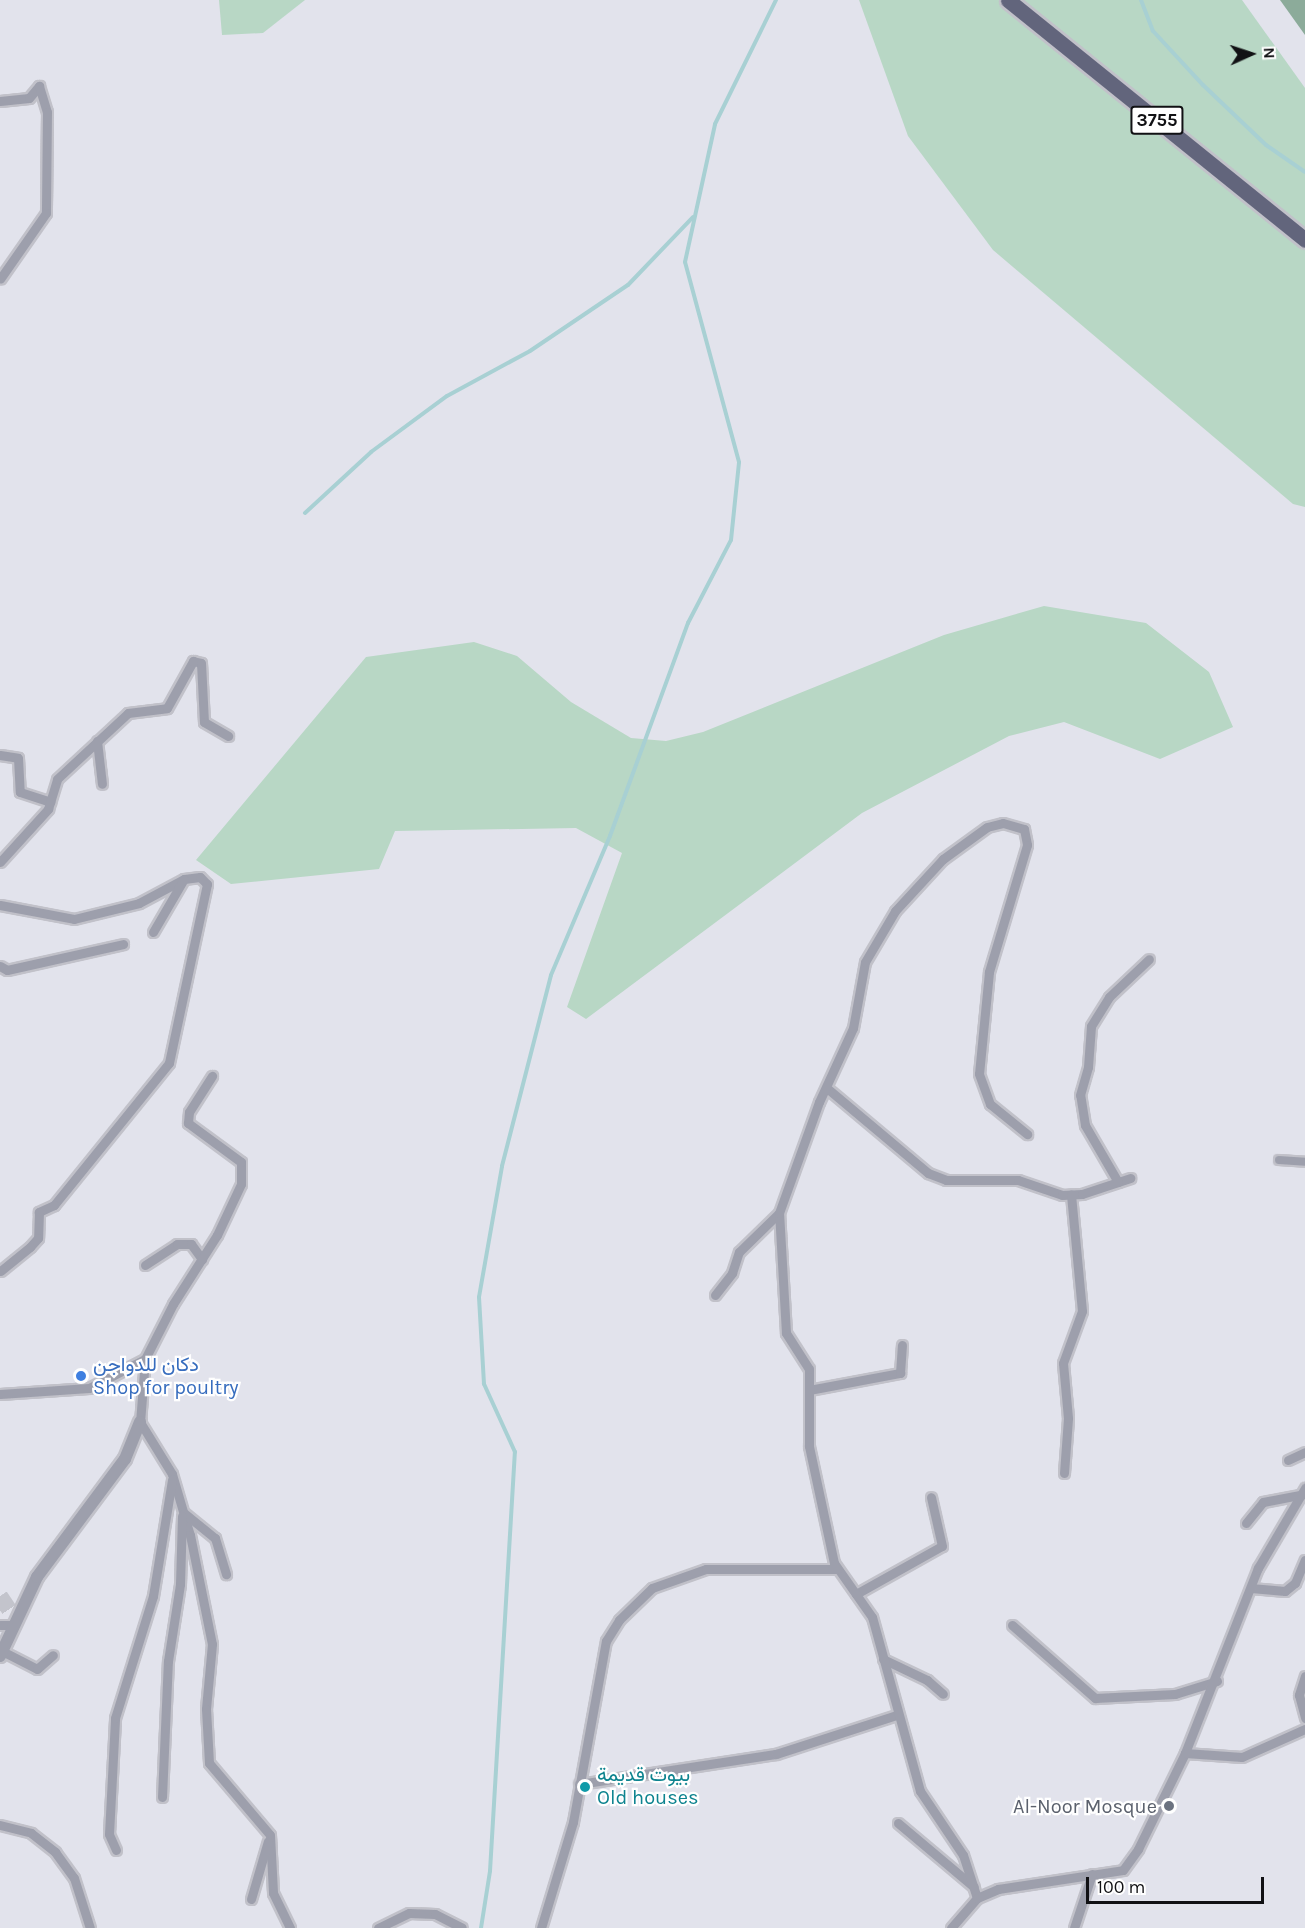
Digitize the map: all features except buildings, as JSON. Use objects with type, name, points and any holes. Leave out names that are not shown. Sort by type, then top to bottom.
[{"type":"main road","name":"3755","points":[[1008,0],[1305,240]]},
{"type":"street","points":[[0,101],[29,98],[39,86],[48,112],[46,213],[0,279]]},
{"type":"street","points":[[1,859],[50,802],[57,779],[128,713],[166,708],[193,661],[201,663],[204,722],[228,736]]},
{"type":"street","points":[[98,741],[102,784]]},
{"type":"street","points":[[0,755],[18,758],[20,792],[50,802]]},
{"type":"street","points":[[977,1898],[963,1855],[920,1791],[897,1715],[872,1617],[837,1569],[809,1446],[809,1390],[806,1362],[786,1333],[779,1213],[799,1154],[853,1028],[865,962],[894,911],[943,859],[987,828],[1003,823],[1024,829],[1027,845],[989,972],[979,1074],[990,1104],[1027,1134]]},
{"type":"street","points":[[0,905],[74,919],[139,903],[184,879],[200,877],[207,884],[208,893],[169,1063],[54,1205],[39,1212],[38,1238],[0,1271]]},
{"type":"street","points":[[153,932],[184,879]]},
{"type":"street","points":[[0,979],[4,968],[123,944]]},
{"type":"street","points":[[1118,1182],[1085,1125],[1080,1095],[1088,1067],[1091,1026],[1109,997],[1149,959]]},
{"type":"street","points":[[53,1655],[37,1669],[1,1654],[6,1625],[37,1577],[124,1459],[140,1422],[145,1359],[202,1259],[241,1184],[241,1162],[188,1123],[191,1106],[212,1077]]},
{"type":"street","points":[[828,1089],[928,1173],[946,1180],[1018,1180],[1071,1195],[1130,1178]]},
{"type":"street","points":[[1280,1160],[1305,1162]]},
{"type":"street","points":[[1064,1473],[1068,1418],[1063,1363],[1082,1311],[1071,1195]]},
{"type":"street","points":[[715,1295],[732,1273],[740,1252],[779,1213]]},
{"type":"street","points":[[145,1265],[177,1244],[191,1244],[202,1259]]},
{"type":"street","points":[[809,1390],[900,1373],[902,1345]]},
{"type":"street","points":[[0,1394],[89,1388],[145,1359]]},
{"type":"street","points":[[140,1422],[172,1474],[183,1510],[212,1644],[206,1709],[209,1763],[270,1835],[273,1893],[290,1928]]},
{"type":"street","points":[[1288,1460],[1305,1452]]},
{"type":"street","points":[[116,1850],[109,1834],[115,1718],[153,1596],[172,1474]]},
{"type":"street","points":[[1246,1523],[1263,1502],[1304,1492]]},
{"type":"street","points":[[951,1928],[977,1898],[1034,1880],[1123,1870],[1138,1849],[1185,1753],[1216,1681],[1251,1588],[1304,1492]]},
{"type":"street","points":[[856,1594],[942,1546],[931,1497]]},
{"type":"street","points":[[183,1510],[215,1538],[226,1574]]},
{"type":"street","points":[[162,1797],[183,1510]]},
{"type":"street","points":[[1251,1588],[1285,1591],[1295,1583],[1305,1560]]},
{"type":"street","points":[[541,1928],[579,1784],[606,1641],[619,1620],[652,1588],[706,1569],[837,1569]]},
{"type":"street","points":[[1012,1625],[1095,1698],[1174,1694],[1216,1681]]},
{"type":"street","points":[[883,1659],[927,1680],[943,1694]]},
{"type":"street","points":[[1305,1676],[1299,1695],[1305,1718]]},
{"type":"street","points":[[579,1784],[776,1754],[897,1715]]},
{"type":"street","points":[[1185,1753],[1242,1757],[1305,1729]]},
{"type":"street","points":[[898,1823],[975,1887]]},
{"type":"street","points":[[0,1825],[31,1833],[55,1852],[74,1878],[90,1928]]},
{"type":"street","points":[[251,1899],[270,1835]]},
{"type":"street","points":[[1074,1928],[1092,1874]]},
{"type":"street","points":[[378,1928],[409,1913],[435,1914],[462,1928]]},
{"type":"green space","points":[[219,0],[305,0],[263,33],[222,35]]},
{"type":"green space","points":[[859,0],[1242,0],[1305,88],[1305,507],[1293,504],[993,250],[908,136]]},
{"type":"green space","points":[[1280,0],[1305,0],[1305,35]]},
{"type":"green space","points":[[1044,606],[1146,623],[1209,672],[1233,727],[1160,759],[1064,722],[1009,736],[862,813],[586,1019],[567,1007],[622,853],[576,828],[395,831],[379,869],[231,884],[196,860],[366,657],[474,642],[517,656],[571,702],[631,738],[666,741],[703,732],[944,635]]},
{"type":"waterway","points":[[481,1928],[490,1871],[515,1452],[484,1384],[479,1297],[502,1166],[551,975],[610,836],[688,623],[731,540],[739,462],[685,262],[715,124],[776,0]]},
{"type":"waterway","points":[[1141,0],[1153,31],[1203,85],[1266,145],[1305,172]]},
{"type":"waterway","points":[[305,513],[371,452],[447,396],[530,351],[628,285],[693,217]]},
{"type":"tunnel","points":[[0,1596],[15,1618]]},
{"type":"place","name":"دكان للدواجن Shop for poultry","points":[[81,1376]]},
{"type":"place","name":"بيوت قديمة Old houses","points":[[585,1787]]},
{"type":"place","name":"Al-Noor Mosque","points":[[1169,1806]]}]
